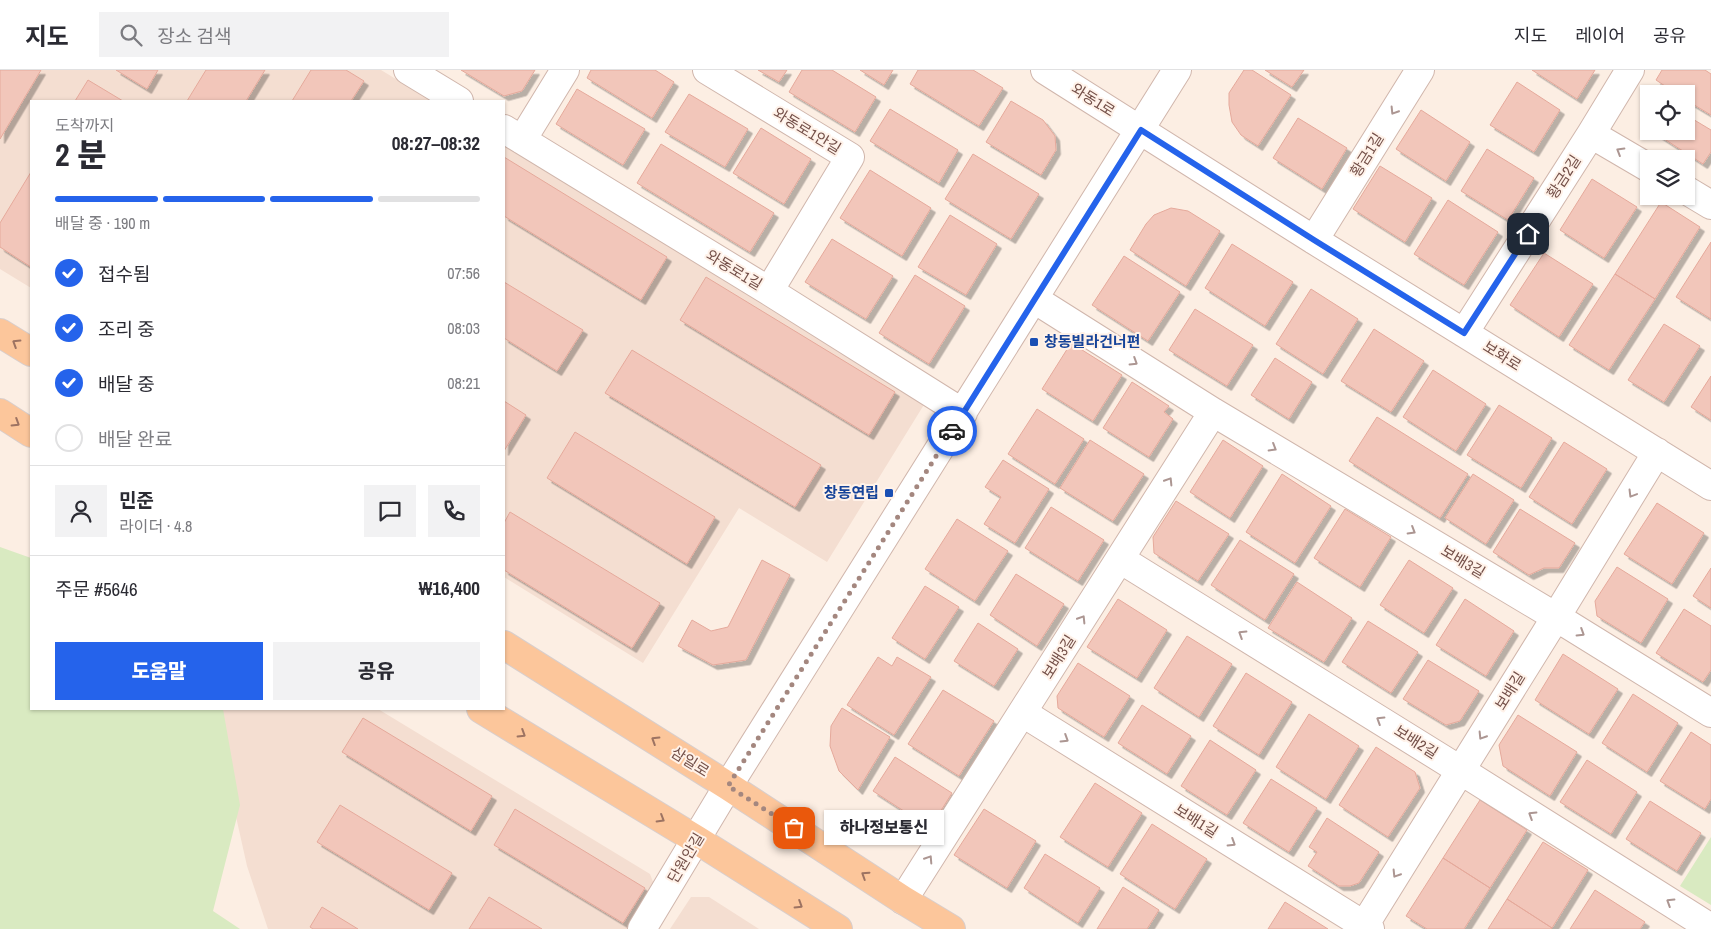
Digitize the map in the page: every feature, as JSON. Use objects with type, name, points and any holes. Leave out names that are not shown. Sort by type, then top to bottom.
[{"type":"main road","points":[[0,333],[30,351]]},
{"type":"main road","points":[[0,413],[30,431]]},
{"type":"main road","name":"삼일로","points":[[505,646],[951,929]]},
{"type":"main road","points":[[483,710],[697,840],[838,929]]},
{"type":"street","points":[[408,70],[457,100]]},
{"type":"street","points":[[513,135],[565,70]]},
{"type":"street","name":"와동로1안길","points":[[707,70],[850,157],[769,291]]},
{"type":"street","name":"와동1로","points":[[1046,70],[1141,130]]},
{"type":"street","name":"단원안길","points":[[642,929],[728,786],[1178,70]]},
{"type":"street","name":"황금1길","points":[[1314,240],[1420,70]]},
{"type":"street","name":"황금2길","points":[[1464,333],[1630,70]]},
{"type":"street","name":"보화로","points":[[1141,130],[1314,240],[1711,486]]},
{"type":"street","points":[[1591,134],[1640,163]]},
{"type":"street","name":"와동로1길","points":[[513,135],[769,291],[963,413]]},
{"type":"street","points":[[1695,195],[1711,205]]},
{"type":"street","name":"보배3길","points":[[1034,299],[1213,412],[1711,713]]},
{"type":"street","name":"보배3길","points":[[903,900],[1213,412]]},
{"type":"street","name":"보배길","points":[[1365,928],[1460,770],[1556,618],[1657,452]]},
{"type":"street","name":"보배2길","points":[[1120,559],[1711,928]]},
{"type":"street","name":"보배1길","points":[[1023,713],[1365,928]]},
{"type":"shaded area","points":[[0,70],[381,70],[430,100],[30,100],[30,287],[0,269]]},
{"type":"shaded area","points":[[505,146],[925,403],[827,562],[739,508],[643,663],[505,578]]},
{"type":"shaded area","points":[[212,710],[380,710],[650,874],[655,887],[629,929],[268,929],[247,866]]},
{"type":"shaded area","points":[[691,897],[709,897],[759,929],[670,929]]},
{"type":"green space","points":[[0,547],[30,558],[30,710],[223,710],[240,805],[213,911],[240,929],[0,929]]},
{"type":"green space","points":[[1711,837],[1711,905],[1680,886]]},
{"type":"building","points":[[0,70],[41,70],[0,139]]},
{"type":"building","points":[[116,70],[158,70],[147,89]]},
{"type":"building","points":[[206,70],[265,70],[247,100],[188,100]]},
{"type":"building","points":[[311,70],[346,70],[364,81],[352,100],[293,100]]},
{"type":"building","points":[[461,70],[535,70],[522,91],[504,96]]},
{"type":"building","points":[[591,70],[655,70],[674,82],[652,118],[587,78]]},
{"type":"building","points":[[758,70],[787,70],[779,82]]},
{"type":"building","points":[[802,70],[832,70],[876,97],[855,132],[789,92]]},
{"type":"building","points":[[860,70],[893,70],[884,85]]},
{"type":"building","points":[[918,70],[973,70],[1003,88],[979,126],[910,84]]},
{"type":"building","points":[[1244,70],[1252,70],[1291,95],[1258,146],[1241,135],[1232,122],[1229,93]]},
{"type":"building","points":[[1265,70],[1304,70],[1292,87]]},
{"type":"building","points":[[1532,70],[1595,70],[1577,99]]},
{"type":"building","points":[[1662,70],[1705,70],[1711,74],[1711,115],[1695,105],[1695,85],[1664,85],[1656,80]]},
{"type":"building","points":[[88,80],[121,100],[76,100]]},
{"type":"building","points":[[1517,82],[1560,110],[1534,152],[1490,125]]},
{"type":"building","points":[[577,89],[645,129],[623,165],[556,124]]},
{"type":"building","points":[[689,94],[748,129],[725,167],[665,132]]},
{"type":"building","points":[[1011,101],[1043,120],[1055,136],[1056,150],[1041,175],[986,142]]},
{"type":"building","points":[[890,109],[958,150],[939,183],[870,141]]},
{"type":"building","points":[[1421,110],[1470,142],[1446,181],[1396,149]]},
{"type":"building","points":[[1298,118],[1347,148],[1322,189],[1273,158]]},
{"type":"building","points":[[1695,120],[1711,130],[1711,152],[1703,164],[1695,159],[1695,150],[1681,150],[1666,140],[1695,140]]},
{"type":"building","points":[[761,128],[811,159],[784,204],[733,173]]},
{"type":"building","points":[[661,144],[774,213],[750,252],[637,183]]},
{"type":"building","points":[[1487,149],[1534,178],[1508,220],[1461,191]]},
{"type":"building","points":[[973,154],[1039,194],[1011,239],[945,199]]},
{"type":"building","points":[[505,158],[667,257],[641,300],[505,217]]},
{"type":"building","points":[[1380,166],[1432,198],[1405,242],[1353,209]]},
{"type":"building","points":[[870,170],[931,208],[902,256],[840,218]]},
{"type":"building","points":[[30,174],[30,266],[0,247],[0,223]]},
{"type":"building","points":[[1592,179],[1637,207],[1604,258],[1560,230]]},
{"type":"building","points":[[1448,200],[1498,232],[1464,285],[1414,254]]},
{"type":"building","points":[[1659,205],[1666,205],[1700,227],[1655,299],[1615,274]]},
{"type":"building","points":[[1171,208],[1188,211],[1220,231],[1186,286],[1130,250],[1146,224],[1154,215]]},
{"type":"building","points":[[950,215],[997,244],[966,295],[918,267]]},
{"type":"building","points":[[832,239],[893,276],[866,319],[805,282]]},
{"type":"building","points":[[1711,242],[1711,319],[1676,297]]},
{"type":"building","points":[[1232,244],[1293,282],[1265,326],[1205,288]]},
{"type":"building","points":[[1544,253],[1593,284],[1559,337],[1510,305]]},
{"type":"building","points":[[1124,256],[1180,292],[1148,341],[1092,305]]},
{"type":"building","points":[[1615,274],[1655,299],[1609,370],[1569,345]]},
{"type":"building","points":[[915,275],[965,306],[929,364],[879,333]]},
{"type":"building","points":[[706,277],[895,392],[869,435],[680,320]]},
{"type":"building","points":[[505,283],[583,330],[557,371],[505,339]]},
{"type":"building","points":[[1311,289],[1358,319],[1323,374],[1276,344]]},
{"type":"building","points":[[1195,309],[1253,345],[1227,386],[1169,350]]},
{"type":"building","points":[[1664,324],[1700,346],[1664,402],[1628,380]]},
{"type":"building","points":[[1374,329],[1424,361],[1391,412],[1341,381]]},
{"type":"building","points":[[1071,343],[1122,375],[1093,421],[1042,389]]},
{"type":"building","points":[[632,350],[821,465],[795,507],[605,393]]},
{"type":"building","points":[[1275,358],[1312,382],[1289,419],[1251,395]]},
{"type":"building","points":[[1433,370],[1486,404],[1456,451],[1403,417]]},
{"type":"building","points":[[1711,376],[1711,420],[1691,407]]},
{"type":"building","points":[[1132,382],[1169,406],[1164,412],[1173,419],[1149,457],[1103,428]]},
{"type":"building","points":[[505,402],[526,415],[505,449]]},
{"type":"building","points":[[1499,405],[1552,438],[1521,488],[1467,455]]},
{"type":"building","points":[[1037,409],[1084,439],[1055,484],[1008,454]]},
{"type":"building","points":[[1377,417],[1468,474],[1440,518],[1349,461]]},
{"type":"building","points":[[575,432],[715,517],[687,564],[547,478]]},
{"type":"building","points":[[1090,440],[1144,474],[1113,521],[1060,488]]},
{"type":"building","points":[[1223,440],[1263,466],[1230,518],[1190,492]]},
{"type":"building","points":[[1564,442],[1607,469],[1572,524],[1529,497]]},
{"type":"building","points":[[1003,460],[1049,489],[1015,543],[984,524],[1001,497],[985,487]]},
{"type":"building","points":[[1282,474],[1331,506],[1295,563],[1246,532]]},
{"type":"building","points":[[1473,474],[1514,500],[1486,544],[1445,518]]},
{"type":"building","points":[[1176,501],[1229,534],[1198,581],[1154,553],[1153,537]]},
{"type":"building","points":[[1657,503],[1704,533],[1672,584],[1624,554]]},
{"type":"building","points":[[1051,507],[1104,540],[1078,581],[1025,548]]},
{"type":"building","points":[[1345,509],[1391,537],[1360,587],[1314,558]]},
{"type":"building","points":[[1520,509],[1575,543],[1559,568],[1544,568],[1529,575],[1493,552]]},
{"type":"building","points":[[510,512],[660,603],[632,648],[505,571],[505,521]]},
{"type":"building","points":[[957,519],[1008,551],[975,601],[925,569]]},
{"type":"building","points":[[1240,540],[1294,574],[1265,620],[1211,585]]},
{"type":"building","points":[[762,560],[790,575],[746,660],[713,665],[678,646],[692,620],[711,631],[728,627]]},
{"type":"building","points":[[1409,560],[1453,588],[1424,633],[1380,605]]},
{"type":"building","points":[[1617,567],[1668,599],[1641,643],[1597,616],[1595,601]]},
{"type":"building","points":[[1711,568],[1711,608],[1693,596]]},
{"type":"building","points":[[1016,574],[1064,604],[1037,646],[990,615]]},
{"type":"building","points":[[1297,582],[1352,618],[1324,662],[1268,628]]},
{"type":"building","points":[[925,586],[959,607],[925,659],[892,638]]},
{"type":"building","points":[[1118,599],[1167,630],[1137,678],[1087,647]]},
{"type":"building","points":[[1465,599],[1514,631],[1486,676],[1436,645]]},
{"type":"building","points":[[1684,609],[1711,626],[1711,670],[1703,682],[1656,653]]},
{"type":"building","points":[[1368,621],[1418,652],[1391,693],[1342,662]]},
{"type":"building","points":[[978,623],[1018,649],[994,686],[954,661]]},
{"type":"building","points":[[1187,636],[1232,664],[1199,717],[1154,688]]},
{"type":"building","points":[[1563,654],[1618,689],[1589,734],[1535,700]]},
{"type":"building","points":[[878,657],[892,666],[897,657],[931,677],[894,735],[847,705]]},
{"type":"building","points":[[1428,660],[1479,691],[1460,721],[1446,725],[1403,699]]},
{"type":"building","points":[[1078,663],[1130,696],[1104,737],[1058,708],[1057,696]]},
{"type":"building","points":[[1246,673],[1292,702],[1259,755],[1213,726]]},
{"type":"building","points":[[943,690],[994,721],[959,776],[908,744]]},
{"type":"building","points":[[1633,694],[1678,723],[1647,772],[1602,743]]},
{"type":"building","points":[[1142,705],[1191,736],[1167,774],[1118,743]]},
{"type":"building","points":[[842,708],[890,737],[858,790],[839,771],[830,746],[831,726]]},
{"type":"building","points":[[1309,714],[1359,746],[1326,799],[1276,767]]},
{"type":"building","points":[[1518,715],[1577,752],[1550,796],[1503,766],[1499,745]]},
{"type":"building","points":[[363,718],[492,796],[471,831],[342,752]]},
{"type":"building","points":[[1691,732],[1711,745],[1711,799],[1705,809],[1660,781]]},
{"type":"building","points":[[1210,740],[1256,770],[1227,815],[1181,786]]},
{"type":"building","points":[[1376,747],[1415,772],[1420,788],[1388,837],[1339,805]]},
{"type":"building","points":[[895,757],[952,793],[930,828],[873,791]]},
{"type":"building","points":[[1587,760],[1637,792],[1611,834],[1560,802]]},
{"type":"building","points":[[1271,779],[1317,808],[1289,852],[1243,823]]},
{"type":"building","points":[[1095,783],[1142,813],[1108,867],[1060,837]]},
{"type":"building","points":[[1480,800],[1527,830],[1490,888],[1443,858]]},
{"type":"building","points":[[1650,801],[1701,833],[1677,871],[1626,839]]},
{"type":"building","points":[[340,805],[452,873],[429,910],[317,842]]},
{"type":"building","points":[[515,809],[645,888],[623,923],[494,845]]},
{"type":"building","points":[[984,809],[1036,841],[1007,888],[954,855]]},
{"type":"building","points":[[1327,818],[1379,852],[1359,883],[1350,886],[1339,886],[1308,866],[1317,852],[1309,847]]},
{"type":"building","points":[[1152,824],[1207,859],[1175,909],[1120,874]]},
{"type":"building","points":[[1543,842],[1588,870],[1552,928],[1507,899]]},
{"type":"building","points":[[1045,854],[1100,888],[1078,923],[1024,888]]},
{"type":"building","points":[[1443,858],[1490,888],[1464,929],[1427,929],[1406,916]]},
{"type":"building","points":[[1123,887],[1159,910],[1147,929],[1097,929]]},
{"type":"building","points":[[1595,890],[1645,922],[1640,929],[1570,929]]},
{"type":"building","points":[[489,897],[542,929],[469,929]]},
{"type":"building","points":[[1507,899],[1552,928],[1488,929]]},
{"type":"building","points":[[1285,902],[1328,929],[1268,929]]},
{"type":"building","points":[[322,907],[358,929],[313,929],[310,927]]},
{"type":"way so far","points":[[794,828],[728,786],[952,431]]},
{"type":"place","name":"창동빌라건너편","points":[[1034,342]]},
{"type":"place","name":"창동연립","points":[[889,493]]},
{"type":"place","name":"하나정보통신","points":[[794,828]]},
{"type":"route","points":[[952,431],[1141,130],[1464,333],[1528,234]]}]
